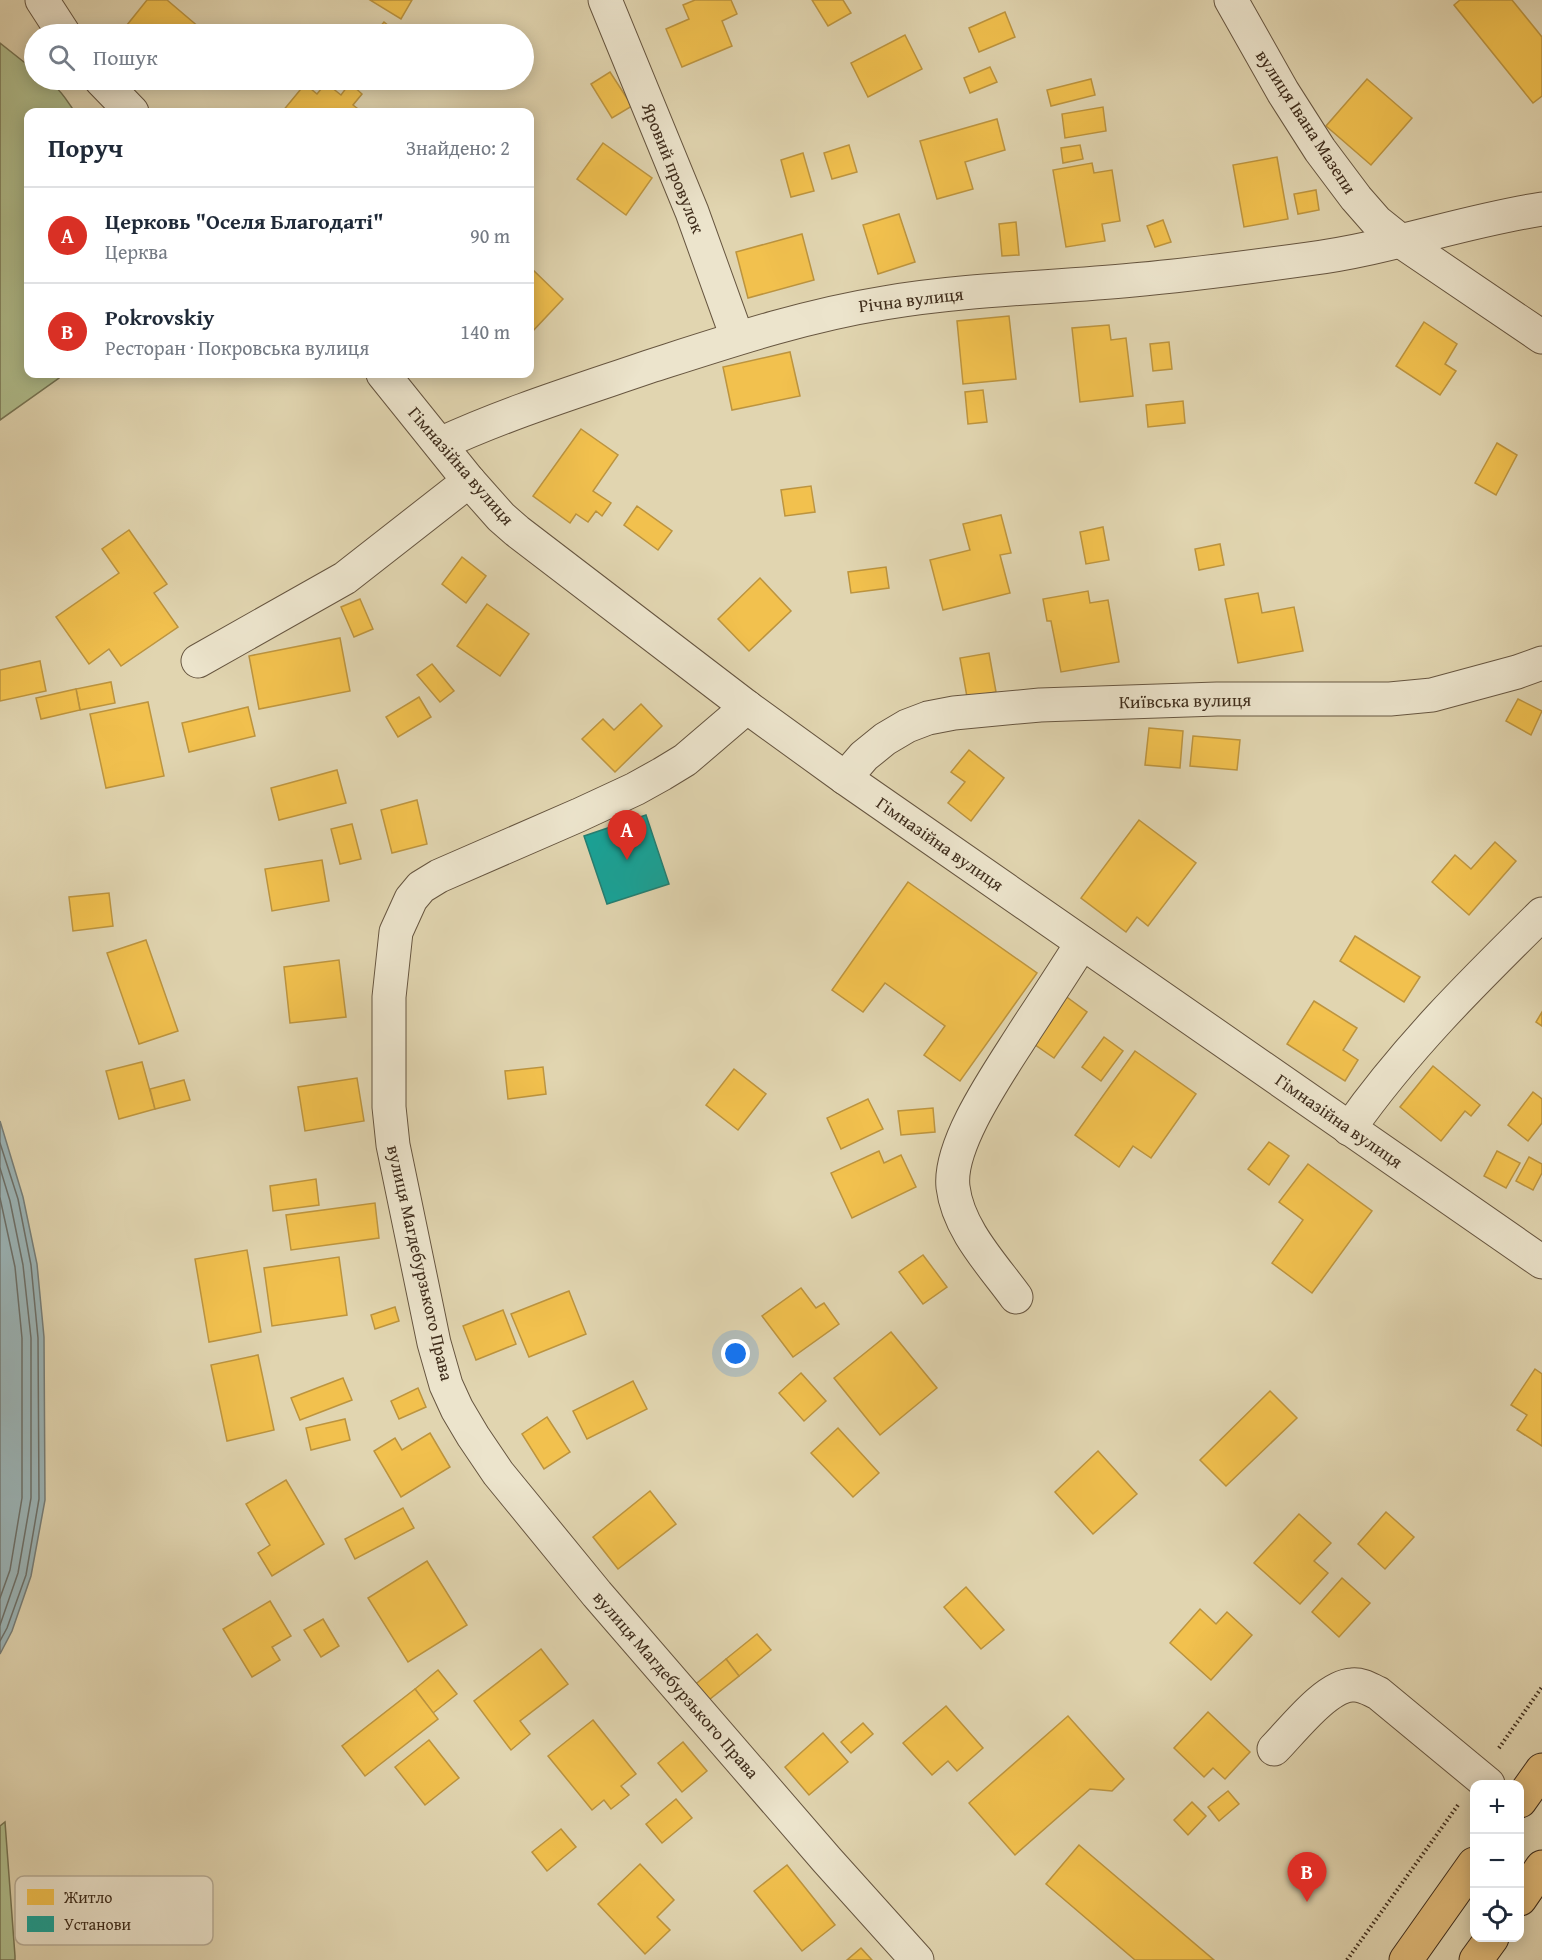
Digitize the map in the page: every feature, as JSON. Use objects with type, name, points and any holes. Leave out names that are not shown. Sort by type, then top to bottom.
[{"type":"main road","points":[[1524,1795],[1542,1770]]},
{"type":"main road","points":[[1524,1893],[1542,1867]]},
{"type":"main road","points":[[1406,1960],[1470,1870]]},
{"type":"main road","points":[[1476,1960],[1489,1942]]},
{"type":"street","points":[[42,0],[58,24]]},
{"type":"street","name":"Яровий провулок","points":[[605,0],[692,213],[737,337]]},
{"type":"street","name":"вулиця Івана Мазепи","points":[[1231,0],[1278,84],[1320,150],[1377,222],[1402,242],[1542,337]]},
{"type":"street","points":[[110,90],[128,108]]},
{"type":"street","points":[[1402,242],[1507,214],[1542,209]]},
{"type":"street","name":"Річна вулиця","points":[[440,444],[481,425],[527,408],[737,337],[838,310],[946,294],[1135,280],[1241,268],[1313,259],[1402,242]]},
{"type":"street","name":"Гімназійна вулиця","points":[[386,378],[501,517],[747,707],[845,778],[1542,1262]]},
{"type":"street","points":[[198,661],[345,578],[470,481]]},
{"type":"street","name":"Київська вулиця","points":[[845,778],[864,756],[885,739],[907,726],[954,712],[1040,705],[1205,699],[1390,699],[1432,695],[1542,663]]},
{"type":"street","name":"вулиця Магдебурзького Права","points":[[747,707],[685,760],[662,774],[588,810],[439,876],[421,887],[411,899],[396,932],[389,997],[389,1107],[393,1145],[434,1343],[446,1385],[473,1436],[498,1473],[612,1612],[917,1960]]},
{"type":"street","points":[[1349,1129],[1380,1086],[1419,1039],[1542,914]]},
{"type":"street","points":[[1016,1297],[969,1232],[956,1200],[953,1185],[954,1169],[963,1137],[979,1106],[1082,943]]},
{"type":"street","points":[[1274,1749],[1323,1699],[1337,1689],[1350,1685],[1364,1686],[1378,1693],[1483,1780]]},
{"type":"path","points":[[1483,1780],[1542,1687]]},
{"type":"path","points":[[1347,1960],[1470,1797]]},
{"type":"green space","points":[[0,43],[24,62],[24,90],[59,90],[72,108],[24,108],[24,378],[59,378],[0,420]]},
{"type":"green space","points":[[5,1822],[15,1960],[0,1960],[0,1826]]},
{"type":"water","points":[[0,1121],[23,1197],[37,1264],[44,1337],[45,1500],[31,1576],[12,1631],[0,1654]]},
{"type":"building: Житло","points":[[147,0],[167,0],[195,24],[128,24]]},
{"type":"building: Житло","points":[[370,0],[412,0],[401,19]]},
{"type":"building: Житло","points":[[695,0],[731,0],[737,14],[722,21],[732,46],[682,67],[666,29],[689,19],[683,5]]},
{"type":"building: Житло","points":[[812,0],[843,0],[851,13],[828,26]]},
{"type":"building: Житло","points":[[1460,0],[1512,0],[1542,37],[1542,96],[1533,103],[1454,5]]},
{"type":"building: Житло","points":[[1005,12],[1015,37],[979,52],[969,28]]},
{"type":"building: Житло","points":[[905,35],[922,69],[868,97],[851,63]]},
{"type":"building: Житло","points":[[990,67],[997,82],[970,93],[964,78]]},
{"type":"building: Житло","points":[[610,72],[632,106],[612,118],[591,84]]},
{"type":"building: Житло","points":[[1091,79],[1095,95],[1051,106],[1047,90]]},
{"type":"building: Житло","points":[[1367,79],[1412,118],[1371,165],[1326,126]]},
{"type":"building: Житло","points":[[300,90],[312,90],[317,94],[320,90],[335,90],[341,95],[345,90],[358,90],[362,94],[353,105],[357,108],[285,108]]},
{"type":"building: Житло","points":[[1103,107],[1106,131],[1065,138],[1062,114]]},
{"type":"building: Житло","points":[[997,119],[1005,150],[965,162],[973,189],[937,199],[920,141]]},
{"type":"building: Житло","points":[[603,143],[652,178],[626,215],[577,179]]},
{"type":"building: Житло","points":[[849,145],[857,172],[832,179],[824,153]]},
{"type":"building: Житло","points":[[1080,145],[1083,159],[1063,163],[1061,148]]},
{"type":"building: Житло","points":[[803,153],[814,191],[791,197],[781,160]]},
{"type":"building: Житло","points":[[1277,157],[1288,219],[1244,227],[1233,165]]},
{"type":"building: Житло","points":[[1092,163],[1094,173],[1112,170],[1120,221],[1102,224],[1105,241],[1066,247],[1053,170]]},
{"type":"building: Житло","points":[[1316,190],[1319,210],[1298,214],[1294,194]]},
{"type":"building: Житло","points":[[899,214],[915,262],[878,274],[863,225]]},
{"type":"building: Житло","points":[[1163,220],[1171,242],[1155,247],[1147,226]]},
{"type":"building: Житло","points":[[1016,222],[1019,255],[1002,256],[999,224]]},
{"type":"building: Житло","points":[[802,234],[814,280],[748,298],[736,252]]},
{"type":"building: Житло","points":[[534,271],[563,299],[534,330]]},
{"type":"building: Житло","points":[[1009,316],[1016,379],[963,384],[957,321]]},
{"type":"building: Житло","points":[[1424,322],[1457,344],[1445,364],[1456,371],[1440,395],[1396,366]]},
{"type":"building: Житло","points":[[1109,325],[1111,340],[1126,338],[1133,396],[1080,402],[1072,328]]},
{"type":"building: Житло","points":[[1169,342],[1172,369],[1153,371],[1150,344]]},
{"type":"building: Житло","points":[[790,352],[800,396],[732,410],[723,367]]},
{"type":"building: Житло","points":[[983,390],[987,422],[968,424],[965,392]]},
{"type":"building: Житло","points":[[1183,401],[1185,423],[1148,427],[1146,405]]},
{"type":"building: Житло","points":[[581,429],[618,455],[593,491],[611,503],[602,516],[596,511],[588,522],[576,514],[570,523],[533,496]]},
{"type":"building: Житло","points":[[1497,443],[1517,455],[1496,495],[1475,483]]},
{"type":"building: Житло","points":[[811,486],[815,512],[785,516],[781,490]]},
{"type":"building: Житло","points":[[637,506],[672,531],[658,550],[624,525]]},
{"type":"building: Житло","points":[[1001,515],[1011,553],[1000,555],[1010,593],[943,610],[930,560],[970,550],[963,524]]},
{"type":"building: Житло","points":[[1103,527],[1109,560],[1086,564],[1080,532]]},
{"type":"building: Житло","points":[[129,530],[167,584],[154,593],[178,627],[121,666],[109,649],[89,664],[56,617],[119,573],[102,549]]},
{"type":"building: Житло","points":[[1220,544],[1224,565],[1199,570],[1195,549]]},
{"type":"building: Житло","points":[[462,557],[486,576],[466,603],[442,584]]},
{"type":"building: Житло","points":[[886,567],[889,588],[851,593],[848,572]]},
{"type":"building: Житло","points":[[760,578],[791,611],[749,651],[718,619]]},
{"type":"building: Житло","points":[[1088,591],[1090,603],[1108,600],[1119,662],[1061,672],[1051,621],[1047,621],[1043,599]]},
{"type":"building: Житло","points":[[1258,593],[1262,613],[1294,607],[1303,651],[1238,663],[1225,599]]},
{"type":"building: Житло","points":[[360,599],[373,629],[354,637],[341,607]]},
{"type":"building: Житло","points":[[487,604],[529,634],[500,676],[457,646]]},
{"type":"building: Житло","points":[[340,638],[350,691],[259,709],[249,656]]},
{"type":"building: Житло","points":[[989,653],[996,692],[967,697],[960,658]]},
{"type":"building: Житло","points":[[40,661],[46,691],[0,701],[0,670]]},
{"type":"building: Житло","points":[[432,664],[454,691],[440,702],[417,675]]},
{"type":"building: Житло","points":[[111,682],[115,703],[80,710],[76,689]]},
{"type":"building: Житло","points":[[76,689],[80,710],[41,719],[36,698]]},
{"type":"building: Житло","points":[[419,697],[431,717],[398,737],[386,717]]},
{"type":"building: Житло","points":[[1518,699],[1542,711],[1531,735],[1506,721]]},
{"type":"building: Житло","points":[[148,702],[164,776],[106,788],[90,714]]},
{"type":"building: Житло","points":[[641,704],[662,726],[615,772],[582,739],[603,719],[614,730]]},
{"type":"building: Житло","points":[[248,707],[255,736],[189,752],[182,723]]},
{"type":"building: Житло","points":[[1149,728],[1183,731],[1180,768],[1145,765]]},
{"type":"building: Житло","points":[[1193,736],[1240,740],[1237,770],[1190,766]]},
{"type":"building: Житло","points":[[969,750],[1004,778],[971,821],[948,803],[965,782],[951,772]]},
{"type":"building: Житло","points":[[337,770],[346,803],[279,820],[271,788]]},
{"type":"building: Житло","points":[[417,800],[427,844],[392,853],[381,810]]},
{"type":"building: Житло","points":[[1139,820],[1196,863],[1148,926],[1137,917],[1126,932],[1081,898]]},
{"type":"building: Житло","points":[[352,824],[361,859],[340,864],[331,829]]},
{"type":"building: Житло","points":[[1495,842],[1516,861],[1469,915],[1432,882],[1455,855],[1471,869]]},
{"type":"building: Житло","points":[[322,860],[329,901],[272,911],[265,869]]},
{"type":"building: Житло","points":[[908,882],[1037,973],[960,1081],[924,1055],[945,1026],[885,983],[863,1012],[832,990]]},
{"type":"building: Житло","points":[[109,893],[113,926],[73,931],[69,897]]},
{"type":"building: Житло","points":[[1355,936],[1420,977],[1404,1002],[1340,961]]},
{"type":"building: Житло","points":[[146,940],[178,1031],[139,1044],[107,953]]},
{"type":"building: Житло","points":[[339,960],[346,1017],[290,1023],[284,967]]},
{"type":"building: Житло","points":[[1064,995],[1087,1012],[1054,1058],[1031,1042]]},
{"type":"building: Житло","points":[[1314,1001],[1357,1028],[1343,1050],[1358,1060],[1345,1081],[1287,1044]]},
{"type":"building: Житло","points":[[1542,1012],[1542,1026],[1536,1022]]},
{"type":"building: Житло","points":[[1104,1037],[1123,1051],[1101,1081],[1082,1067]]},
{"type":"building: Житло","points":[[1135,1051],[1196,1094],[1151,1158],[1133,1146],[1119,1167],[1075,1135]]},
{"type":"building: Житло","points":[[142,1062],[155,1109],[119,1119],[106,1071]]},
{"type":"building: Житло","points":[[1433,1066],[1480,1105],[1471,1116],[1465,1111],[1441,1141],[1400,1107]]},
{"type":"building: Житло","points":[[543,1067],[546,1094],[508,1099],[505,1071]]},
{"type":"building: Житло","points":[[734,1069],[766,1094],[738,1130],[706,1105]]},
{"type":"building: Житло","points":[[357,1078],[364,1121],[305,1131],[298,1087]]},
{"type":"building: Житло","points":[[184,1080],[190,1100],[155,1109],[150,1089]]},
{"type":"building: Житло","points":[[1533,1092],[1542,1099],[1542,1123],[1528,1141],[1508,1125]]},
{"type":"building: Житло","points":[[868,1099],[883,1129],[841,1149],[827,1118]]},
{"type":"building: Житло","points":[[933,1108],[935,1132],[901,1135],[898,1111]]},
{"type":"building: Житло","points":[[1269,1142],[1289,1156],[1269,1185],[1248,1169]]},
{"type":"building: Житло","points":[[879,1151],[884,1163],[901,1155],[916,1187],[852,1218],[831,1173]]},
{"type":"building: Житло","points":[[1497,1151],[1520,1163],[1506,1188],[1484,1176]]},
{"type":"building: Житло","points":[[1529,1157],[1542,1164],[1542,1173],[1533,1190],[1516,1181]]},
{"type":"building: Житло","points":[[1308,1164],[1372,1211],[1312,1293],[1272,1263],[1303,1220],[1279,1202]]},
{"type":"building: Житло","points":[[316,1179],[319,1205],[273,1211],[270,1186]]},
{"type":"building: Житло","points":[[375,1203],[379,1238],[291,1250],[286,1215]]},
{"type":"building: Житло","points":[[247,1250],[261,1332],[209,1342],[195,1259]]},
{"type":"building: Житло","points":[[923,1255],[947,1287],[923,1304],[899,1272]]},
{"type":"building: Житло","points":[[339,1257],[347,1315],[272,1326],[264,1268]]},
{"type":"building: Житло","points":[[801,1288],[816,1308],[824,1303],[839,1324],[793,1357],[762,1316]]},
{"type":"building: Житло","points":[[569,1291],[586,1334],[529,1357],[511,1314]]},
{"type":"building: Житло","points":[[395,1307],[399,1321],[375,1329],[371,1315]]},
{"type":"building: Житло","points":[[503,1310],[516,1344],[476,1360],[463,1326]]},
{"type":"building: Житло","points":[[891,1332],[937,1388],[880,1435],[834,1378]]},
{"type":"building: Житло","points":[[258,1355],[274,1430],[227,1441],[211,1365]]},
{"type":"building: Житло","points":[[1535,1369],[1542,1374],[1542,1446],[1517,1430],[1527,1415],[1511,1405]]},
{"type":"building: Житло","points":[[801,1373],[826,1401],[804,1421],[779,1393]]},
{"type":"building: Житло","points":[[343,1378],[352,1400],[300,1420],[291,1398]]},
{"type":"building: Житло","points":[[633,1381],[647,1409],[587,1439],[573,1411]]},
{"type":"building: Житло","points":[[418,1388],[426,1407],[399,1419],[391,1401]]},
{"type":"building: Житло","points":[[1270,1391],[1297,1418],[1226,1486],[1200,1460]]},
{"type":"building: Житло","points":[[547,1417],[570,1452],[544,1469],[522,1434]]},
{"type":"building: Житло","points":[[345,1419],[350,1440],[311,1450],[306,1428]]},
{"type":"building: Житло","points":[[838,1428],[879,1473],[853,1497],[811,1453]]},
{"type":"building: Житло","points":[[430,1433],[450,1467],[401,1497],[374,1451],[395,1438],[402,1450]]},
{"type":"building: Житло","points":[[1098,1451],[1137,1494],[1093,1534],[1055,1492]]},
{"type":"building: Житло","points":[[286,1480],[324,1544],[272,1576],[258,1553],[270,1545],[246,1504]]},
{"type":"building: Житло","points":[[650,1491],[676,1524],[618,1569],[593,1537]]},
{"type":"building: Житло","points":[[403,1508],[414,1528],[355,1559],[345,1539]]},
{"type":"building: Житло","points":[[1386,1512],[1414,1537],[1385,1569],[1358,1544]]},
{"type":"building: Житло","points":[[1299,1514],[1331,1543],[1314,1561],[1328,1573],[1300,1604],[1254,1563]]},
{"type":"building: Житло","points":[[427,1561],[467,1625],[408,1662],[368,1598]]},
{"type":"building: Житло","points":[[1342,1578],[1370,1603],[1339,1637],[1312,1612]]},
{"type":"building: Житло","points":[[966,1587],[1004,1630],[981,1649],[944,1607]]},
{"type":"building: Житло","points":[[270,1601],[291,1636],[272,1647],[280,1660],[252,1677],[223,1629]]},
{"type":"building: Житло","points":[[1200,1609],[1216,1624],[1227,1612],[1252,1635],[1211,1680],[1170,1643]]},
{"type":"building: Житло","points":[[323,1619],[339,1646],[321,1657],[304,1630]]},
{"type":"building: Житло","points":[[757,1634],[771,1650],[739,1676],[726,1659]]},
{"type":"building: Житло","points":[[541,1649],[568,1684],[520,1721],[530,1734],[511,1750],[474,1701]]},
{"type":"building: Житло","points":[[726,1659],[739,1676],[705,1703],[692,1687]]},
{"type":"building: Житло","points":[[438,1670],[457,1694],[433,1713],[415,1689]]},
{"type":"building: Житло","points":[[415,1689],[438,1719],[365,1776],[342,1746]]},
{"type":"building: Житло","points":[[946,1706],[983,1748],[957,1771],[948,1761],[932,1775],[903,1743]]},
{"type":"building: Житло","points":[[1208,1712],[1250,1752],[1225,1779],[1213,1768],[1204,1777],[1174,1748]]},
{"type":"building: Житло","points":[[1068,1716],[1124,1779],[1112,1791],[1090,1789],[1015,1855],[969,1803]]},
{"type":"building: Житло","points":[[593,1720],[636,1774],[621,1786],[629,1795],[611,1809],[604,1800],[592,1810],[548,1756]]},
{"type":"building: Житло","points":[[863,1723],[873,1734],[851,1753],[841,1742]]},
{"type":"building: Житло","points":[[823,1733],[848,1762],[809,1795],[785,1767]]},
{"type":"building: Житло","points":[[429,1740],[459,1778],[425,1805],[395,1767]]},
{"type":"building: Житло","points":[[683,1742],[707,1771],[682,1792],[658,1763]]},
{"type":"building: Житло","points":[[1228,1791],[1239,1804],[1219,1821],[1208,1807]]},
{"type":"building: Житло","points":[[676,1799],[692,1818],[662,1843],[646,1824]]},
{"type":"building: Житло","points":[[1192,1802],[1206,1816],[1188,1835],[1174,1820]]},
{"type":"building: Житло","points":[[561,1829],[576,1847],[547,1871],[532,1852]]},
{"type":"building: Житло","points":[[1079,1845],[1214,1960],[1135,1960],[1046,1884]]},
{"type":"building: Житло","points":[[640,1864],[674,1900],[657,1917],[670,1930],[645,1954],[598,1904]]},
{"type":"building: Житло","points":[[787,1865],[835,1925],[802,1951],[754,1891]]},
{"type":"building: Житло","points":[[861,1948],[872,1960],[847,1960]]},
{"type":"building: Установи","points":[[646,815],[669,884],[607,904],[584,836]]},
{"type":"place","name":"Церковь \"Оселя Благодаті\"","points":[[627,860]]},
{"type":"place","name":"Pokrovskiy","points":[[1307,1902]]}]
